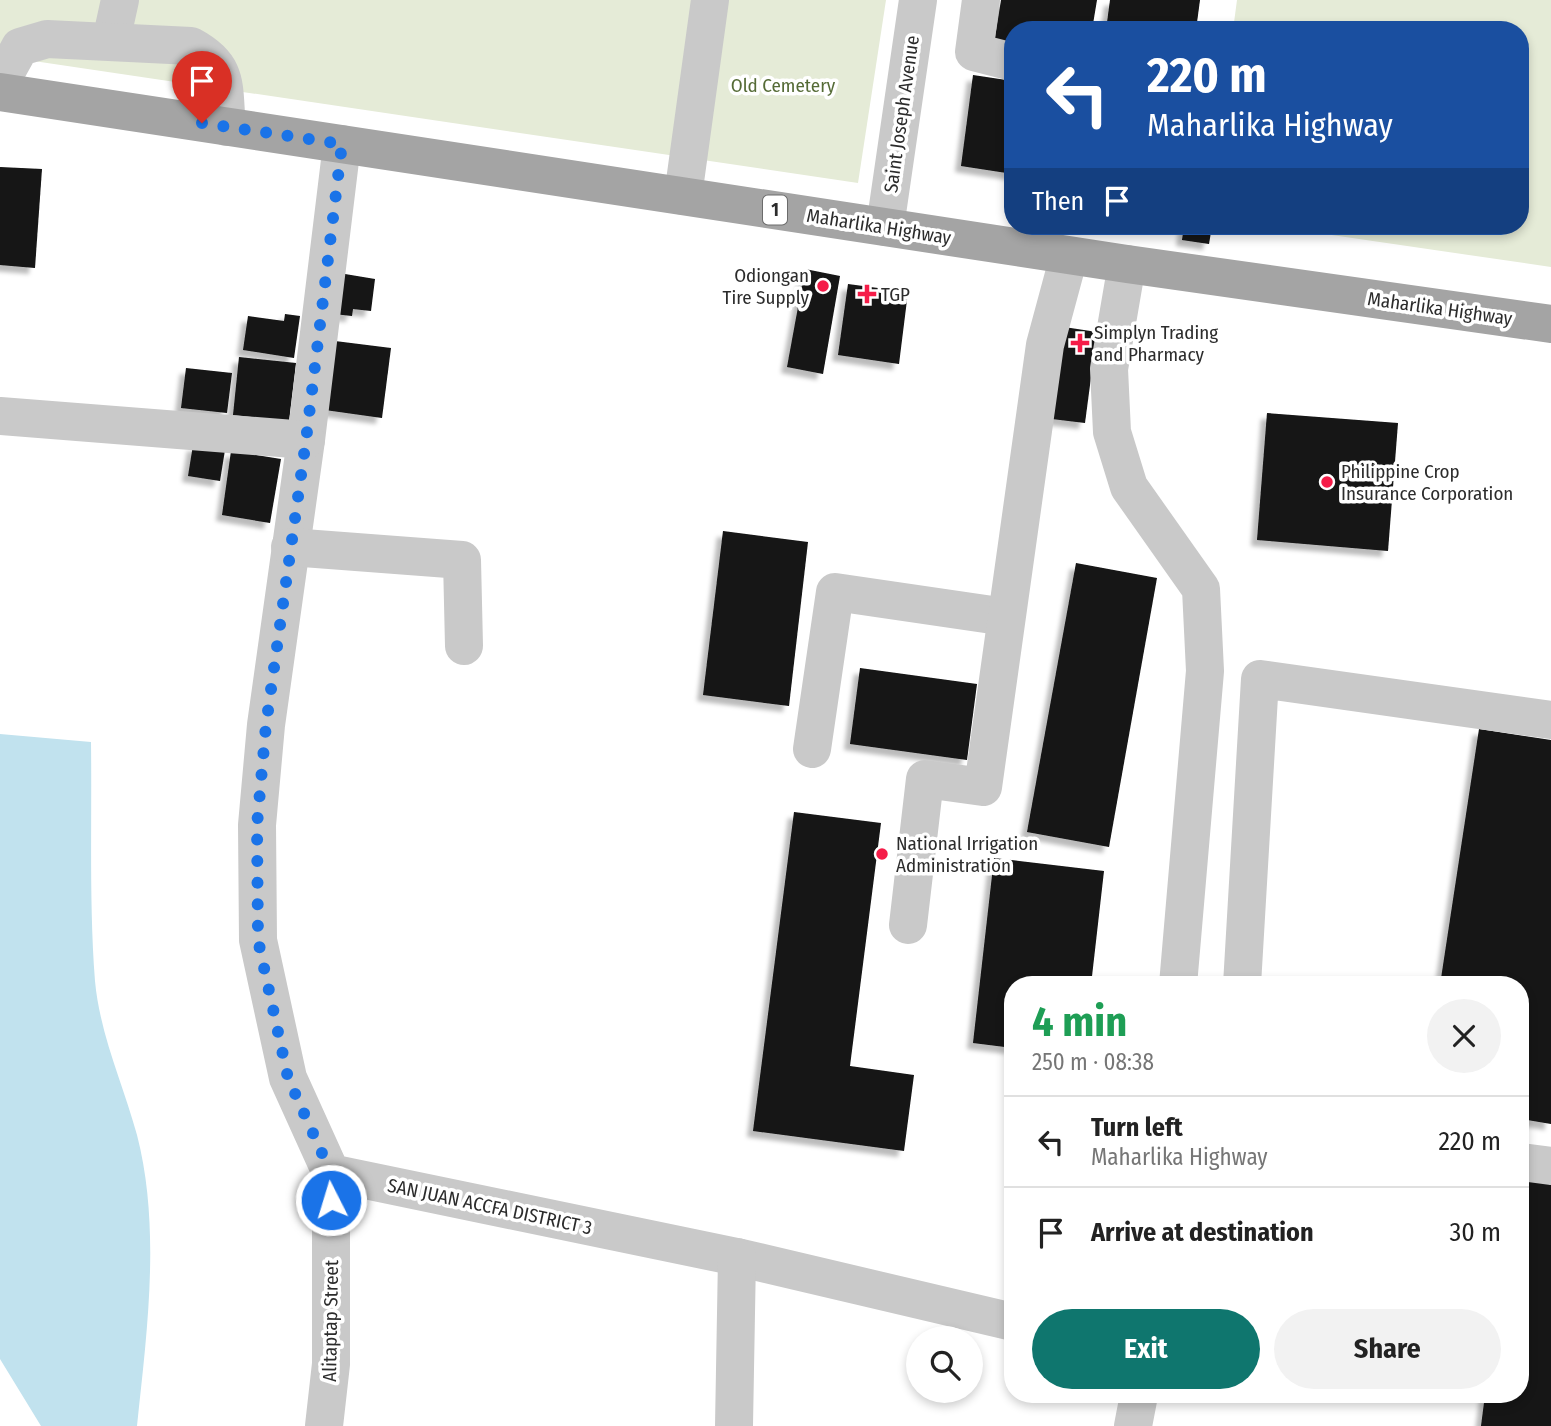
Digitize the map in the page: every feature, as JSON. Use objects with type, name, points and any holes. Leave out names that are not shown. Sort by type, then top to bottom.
[{"type":"main road","name":"Maharlika Highway","points":[[0,92],[885,227],[1055,244],[1127,264],[1551,324]]},
{"type":"street","points":[[111,41],[120,0]]},
{"type":"street","points":[[683,196],[710,0]]},
{"type":"street","name":"Saint Joseph Avenue","points":[[885,227],[918,0]]},
{"type":"street","points":[[981,0],[974,52],[1004,60]]},
{"type":"street","points":[[0,83],[20,47],[47,39],[191,46],[211,57],[222,77],[227,127]]},
{"type":"street","points":[[331,1173],[288,1078],[258,940],[257,825],[266,725],[306,440],[342,144]]},
{"type":"street","points":[[908,925],[925,779],[983,787],[1045,345],[1055,244]]},
{"type":"street","points":[[1127,264],[1109,369],[1112,432],[1129,487],[1201,589],[1205,671],[1179,976]]},
{"type":"street","points":[[0,416],[306,440]]},
{"type":"street","points":[[290,547],[463,559],[464,646]]},
{"type":"street","points":[[812,750],[835,592],[1006,617]]},
{"type":"street","points":[[1243,976],[1260,679],[1551,720]]},
{"type":"street","points":[[1529,1163],[1551,1166]]},
{"type":"street","name":"SAN JUAN ACCFA DISTRICT 3","points":[[331,1173],[737,1257],[1004,1320]]},
{"type":"street","name":"Alitaptap Street","points":[[324,1426],[331,1364],[331,1173]]},
{"type":"street","points":[[734,1426],[737,1257]]},
{"type":"street","points":[[1133,1426],[1137,1403]]},
{"type":"green space","name":"Old Cemetery","points":[[0,0],[886,0],[858,183],[0,56]]},
{"type":"green space","points":[[1237,0],[1551,0],[1551,267],[1332,235],[1529,235],[1529,21],[1234,21]]},
{"type":"water","points":[[0,734],[91,742],[91,891],[95,981],[107,1040],[137,1135],[149,1206],[148,1317],[137,1426],[41,1426],[0,1359]]},
{"type":"building","points":[[1001,0],[1097,0],[1094,21],[1004,21],[1004,47],[994,45]]},
{"type":"building","points":[[1110,0],[1200,0],[1197,21],[1107,21]]},
{"type":"building","points":[[973,75],[1004,80],[1004,173],[961,166]]},
{"type":"building","points":[[0,167],[42,169],[35,268],[0,265]]},
{"type":"building","points":[[1183,235],[1210,235],[1209,244],[1182,240]]},
{"type":"building","points":[[805,269],[840,276],[823,374],[787,367]]},
{"type":"building","points":[[339,273],[375,279],[371,311],[353,309],[352,316],[334,314]]},
{"type":"building","points":[[848,284],[908,292],[899,364],[838,355]]},
{"type":"building","points":[[285,314],[300,316],[294,358],[243,350],[248,316],[284,321]]},
{"type":"building","points":[[1064,327],[1097,332],[1085,423],[1052,419]]},
{"type":"building","points":[[335,341],[391,348],[382,418],[325,410]]},
{"type":"building","points":[[239,357],[296,363],[289,421],[233,415]]},
{"type":"building","points":[[186,368],[232,373],[227,413],[181,408]]},
{"type":"building","name":"Philippine Crop Insurance Corporation","points":[[1267,413],[1398,423],[1388,551],[1257,540]]},
{"type":"building","points":[[193,445],[225,450],[220,481],[188,476]]},
{"type":"building","points":[[231,451],[281,459],[270,523],[222,515]]},
{"type":"building","points":[[723,531],[808,542],[789,706],[703,695]]},
{"type":"building","points":[[1076,563],[1157,578],[1109,847],[1027,832]]},
{"type":"building","points":[[860,668],[977,684],[967,760],[850,744]]},
{"type":"building","points":[[1479,729],[1551,740],[1551,1124],[1529,1120],[1529,976],[1441,976]]},
{"type":"building","points":[[794,812],[881,823],[850,1066],[914,1075],[904,1151],[753,1131]]},
{"type":"building","points":[[994,858],[1104,871],[1092,976],[1004,976],[1004,1047],[973,1043]]},
{"type":"building","points":[[1529,1180],[1551,1184],[1551,1426],[1481,1426],[1484,1403],[1529,1403]]},
{"type":"place","name":"Odiongan Tire Supply","points":[[823,286]]},
{"type":"place","name":"TGP","points":[[867,294]]},
{"type":"place","name":"Simplyn Trading and Pharmacy","points":[[1080,343]]},
{"type":"place","name":"Philippine Crop Insurance Corporation","points":[[1327,482]]},
{"type":"place","name":"National Irrigation Administration","points":[[882,854]]},
{"type":"route","points":[[202,123],[342,144],[306,440],[266,725],[257,825],[258,940],[288,1078],[331,1173],[331,1200]]}]
